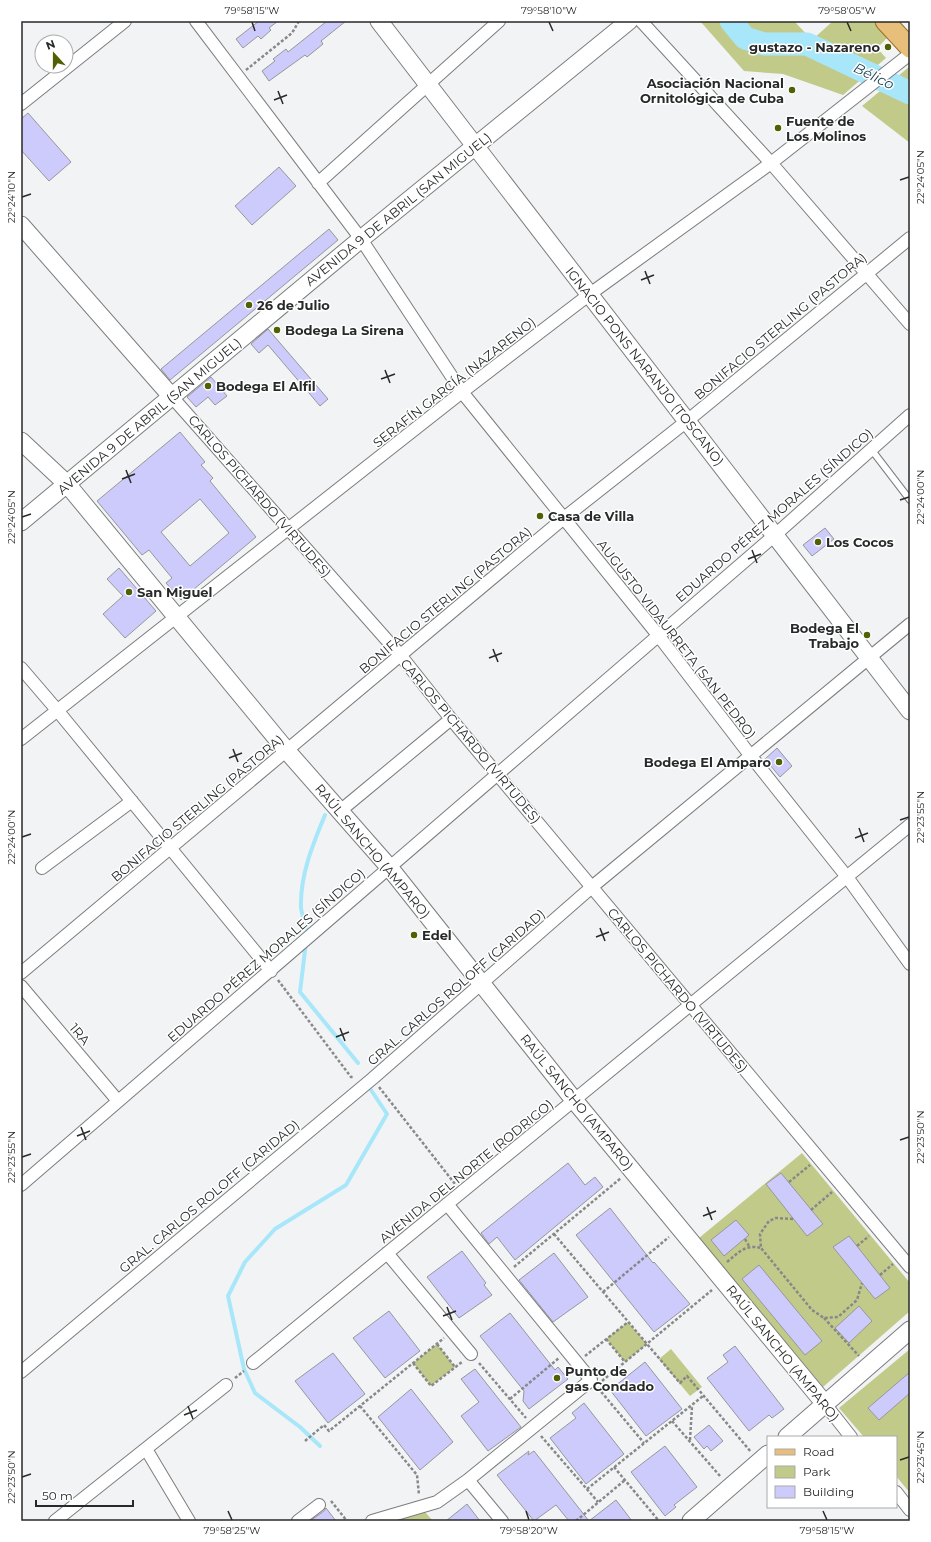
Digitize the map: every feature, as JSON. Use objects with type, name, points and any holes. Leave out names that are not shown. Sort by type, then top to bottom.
[{"type":"main road","points":[[884,21],[905,55]]},
{"type":"street","points":[[21,104],[125,21]]},
{"type":"street","name":"AUGUSTO VIDAURRETA (SAN PEDRO)","points":[[196,21],[361,239],[462,392],[658,635],[846,877],[910,964]]},
{"type":"street","name":"IGNACIO PONS NARANJO (TOSCANO)","points":[[379,21],[910,710]]},
{"type":"street","points":[[318,183],[499,21]]},
{"type":"street","name":"AVENIDA 9 DE ABRIL (SAN MIGUEL)","points":[[21,522],[361,239],[629,21]]},
{"type":"street","points":[[641,21],[771,163],[910,324]]},
{"type":"street","name":"SERAFÍN GARCÍA (NAZARENO)","points":[[21,739],[177,618],[462,392],[590,294],[771,163],[855,97],[905,55],[910,54]]},
{"type":"street","name":"CARLOS PICHARDO (VIRTUDES)","points":[[21,225],[401,656],[451,719],[593,886],[690,1005],[910,1267]]},
{"type":"street","name":"BONIFACIO STERLING (PASTORA)","points":[[21,973],[564,518],[687,421],[866,272],[910,238]]},
{"type":"street","name":"EDUARDO PÉREZ MORALES (SÍNDICO)","points":[[21,1185],[775,535],[910,415]]},
{"type":"street","name":"RAÚL SANCHO (AMPARO)","points":[[21,441],[67,484],[287,751],[389,868],[574,1100],[850,1436]]},
{"type":"street","name":"GRAL. CARLOS ROLOFF (CARIDAD)","points":[[21,1372],[372,1078],[593,886],[910,624]]},
{"type":"street","points":[[21,668],[271,971]]},
{"type":"street","points":[[340,811],[451,719]]},
{"type":"street","points":[[42,868],[132,801]]},
{"type":"street","name":"AVENIDA DEL NORTE (RODRIGO)","points":[[253,1363],[910,825]]},
{"type":"street","name":"1RA","points":[[21,986],[118,1101]]},
{"type":"street","points":[[372,1521],[437,1502],[468,1480],[591,1380],[446,1204]]},
{"type":"street","points":[[387,1253],[471,1354]]},
{"type":"street","points":[[788,1436],[910,1330]]},
{"type":"street","points":[[56,1521],[226,1385]]},
{"type":"street","points":[[146,1449],[189,1521]]},
{"type":"street","points":[[691,1521],[763,1458]]},
{"type":"street","points":[[468,1480],[502,1521]]},
{"type":"street","points":[[897,1493],[910,1510]]},
{"type":"street","points":[[298,1521],[319,1505]]},
{"type":"lane","points":[[871,449],[910,500]]},
{"type":"path","points":[[238,76],[292,33],[299,21]]},
{"type":"path","points":[[789,1182],[818,1158]]},
{"type":"path","points":[[505,1275],[631,1169]]},
{"type":"path","points":[[811,1210],[841,1185]]},
{"type":"path","points":[[793,1219],[776,1218],[769,1221],[760,1234],[761,1248],[812,1310],[824,1318],[868,1366]]},
{"type":"path","points":[[603,1292],[680,1228]]},
{"type":"path","points":[[857,1246],[878,1229]]},
{"type":"path","points":[[554,1234],[680,1383],[687,1376],[703,1396],[763,1458]]},
{"type":"path","points":[[745,1239],[749,1246]]},
{"type":"path","points":[[644,1443],[596,1386],[647,1344],[720,1276],[742,1249],[749,1246],[761,1248]]},
{"type":"path","points":[[880,1275],[901,1257]]},
{"type":"path","points":[[824,1318],[838,1317],[857,1300],[862,1283]]},
{"type":"path","points":[[577,1363],[628,1322]]},
{"type":"path","points":[[304,1441],[324,1425],[329,1431],[452,1331]]},
{"type":"path","points":[[606,1339],[625,1362]]},
{"type":"path","points":[[437,1344],[455,1367]]},
{"type":"path","points":[[510,1399],[568,1352]]},
{"type":"path","points":[[413,1363],[431,1386],[471,1354],[598,1502]]},
{"type":"path","points":[[226,1385],[253,1363]]},
{"type":"path","points":[[587,1490],[703,1396]]},
{"type":"path","points":[[690,1442],[692,1405]]},
{"type":"path","points":[[360,1406],[417,1475],[421,1507]]},
{"type":"path","points":[[672,1421],[729,1487]]},
{"type":"path","points":[[614,1467],[659,1521]]},
{"type":"path","points":[[576,1521],[625,1480]]},
{"type":"path","points":[[319,1505],[328,1498],[347,1521]]},
{"type":"green space","points":[[700,21],[794,21],[812,40],[833,21],[875,21],[889,36],[877,48],[886,58],[843,95],[783,74],[744,71]]},
{"type":"green space","points":[[910,67],[910,143],[862,106]]},
{"type":"green space","points":[[802,1153],[910,1283],[910,1311],[823,1387],[699,1238]]},
{"type":"green space","points":[[628,1322],[647,1344],[625,1362],[606,1339]]},
{"type":"green space","points":[[437,1344],[455,1367],[431,1386],[413,1363]]},
{"type":"green space","points":[[671,1349],[702,1387],[690,1396],[659,1359]]},
{"type":"green space","points":[[910,1349],[910,1493],[897,1477],[897,1436],[863,1436],[839,1408]]},
{"type":"green space","points":[[425,1512],[433,1521],[396,1521]]},
{"type":"building","points":[[259,21],[278,21],[269,28],[271,30],[261,39],[258,36],[243,48],[236,39]]},
{"type":"building","points":[[327,21],[346,21],[321,41],[323,44],[307,57],[305,55],[269,81],[262,71],[275,61],[273,59],[286,49],[288,52]]},
{"type":"building","points":[[28,113],[71,162],[49,181],[21,150],[21,119]]},
{"type":"building","points":[[279,167],[296,186],[252,225],[235,206]]},
{"type":"building","name":"26 de Julio","points":[[329,229],[338,240],[170,380],[161,369]]},
{"type":"building","points":[[268,329],[328,399],[320,406],[268,345],[259,353],[251,344]]},
{"type":"building","name":"Bodega El Alfil","points":[[211,377],[227,396],[215,405],[208,397],[196,407],[187,397]]},
{"type":"building","points":[[180,432],[205,462],[201,465],[213,478],[210,481],[256,537],[181,600],[166,583],[172,578],[149,550],[142,555],[97,501]],"holes":[[[200,499],[229,533],[190,566],[161,532]]]},
{"type":"building","name":"Los Cocos","points":[[825,528],[834,539],[812,556],[803,545]]},
{"type":"building","name":"San Miguel","points":[[119,568],[156,611],[125,638],[103,614],[123,596],[107,579]]},
{"type":"building","name":"Bodega El Amparo","points":[[777,748],[792,766],[780,777],[765,759]]},
{"type":"building","points":[[568,1163],[585,1185],[595,1177],[603,1187],[515,1260],[497,1237],[489,1244],[481,1233]]},
{"type":"building","points":[[781,1173],[823,1224],[807,1236],[766,1184]]},
{"type":"building","points":[[610,1208],[653,1263],[654,1262],[690,1304],[654,1332],[576,1235]]},
{"type":"building","points":[[736,1220],[749,1235],[724,1256],[711,1240]]},
{"type":"building","points":[[849,1236],[890,1288],[875,1299],[833,1247]]},
{"type":"building","points":[[462,1251],[486,1283],[484,1285],[492,1295],[459,1318],[427,1277]]},
{"type":"building","points":[[554,1253],[588,1297],[553,1322],[519,1280]]},
{"type":"building","points":[[759,1265],[822,1341],[805,1355],[742,1279]]},
{"type":"building","points":[[859,1306],[872,1321],[849,1343],[835,1328]]},
{"type":"building","points":[[389,1311],[420,1351],[385,1378],[353,1338]]},
{"type":"building","points":[[510,1313],[555,1370],[558,1367],[568,1379],[529,1409],[523,1401],[524,1391],[480,1336]]},
{"type":"building","points":[[735,1346],[784,1409],[772,1418],[769,1415],[749,1431],[707,1378],[728,1362],[723,1355]]},
{"type":"building","points":[[333,1353],[365,1394],[328,1423],[295,1381]]},
{"type":"building","points":[[645,1362],[682,1409],[646,1436],[610,1390]]},
{"type":"building","points":[[475,1369],[521,1427],[488,1451],[461,1416],[479,1402],[461,1379]]},
{"type":"building","points":[[910,1372],[910,1393],[879,1420],[868,1408]]},
{"type":"building","points":[[411,1389],[453,1442],[420,1470],[378,1417]]},
{"type":"building","points":[[584,1403],[624,1454],[586,1484],[550,1438],[576,1418],[572,1413]]},
{"type":"building","points":[[709,1425],[723,1441],[711,1451],[707,1446],[704,1449],[694,1437]]},
{"type":"building","points":[[665,1446],[697,1487],[674,1505],[676,1507],[665,1516],[631,1472]]},
{"type":"building","points":[[529,1451],[528,1455],[534,1451],[589,1521],[569,1521],[556,1505],[534,1521],[497,1475]]},
{"type":"building","points":[[616,1500],[632,1521],[589,1521]]},
{"type":"building","points":[[467,1504],[480,1521],[446,1521]]},
{"type":"building","points":[[326,1508],[336,1521],[310,1521],[324,1511]]},
{"type":"waterway","name":"Bélico","points":[[731,21],[745,38],[764,44],[807,44],[910,93]]},
{"type":"waterway","points":[[307,934],[302,914],[301,895],[308,860],[325,815]]},
{"type":"waterway","points":[[306,942],[300,992],[358,1063]]},
{"type":"waterway","points":[[320,1446],[300,1427],[255,1393],[244,1369],[228,1296],[245,1262],[275,1229],[346,1185],[387,1114],[371,1090]]},
{"type":"place","name":"gustazo - Nazareno","points":[[888,47]]},
{"type":"place","name":"Asociación Nacional Ornitológica de Cuba","points":[[792,90]]},
{"type":"place","name":"Fuente de Los Molinos","points":[[778,128]]},
{"type":"place","name":"26 de Julio","points":[[249,305]]},
{"type":"place","name":"Bodega La Sirena","points":[[277,330]]},
{"type":"place","name":"Bodega El Alfil","points":[[208,386]]},
{"type":"place","name":"Casa de Villa","points":[[540,516]]},
{"type":"place","name":"Los Cocos","points":[[818,542]]},
{"type":"place","name":"San Miguel","points":[[129,592]]},
{"type":"place","name":"Bodega El Trabajo","points":[[867,635]]},
{"type":"place","name":"Bodega El Amparo","points":[[779,762]]},
{"type":"place","name":"Edel","points":[[414,935]]},
{"type":"place","name":"Punto de gas Condado","points":[[557,1378]]}]
